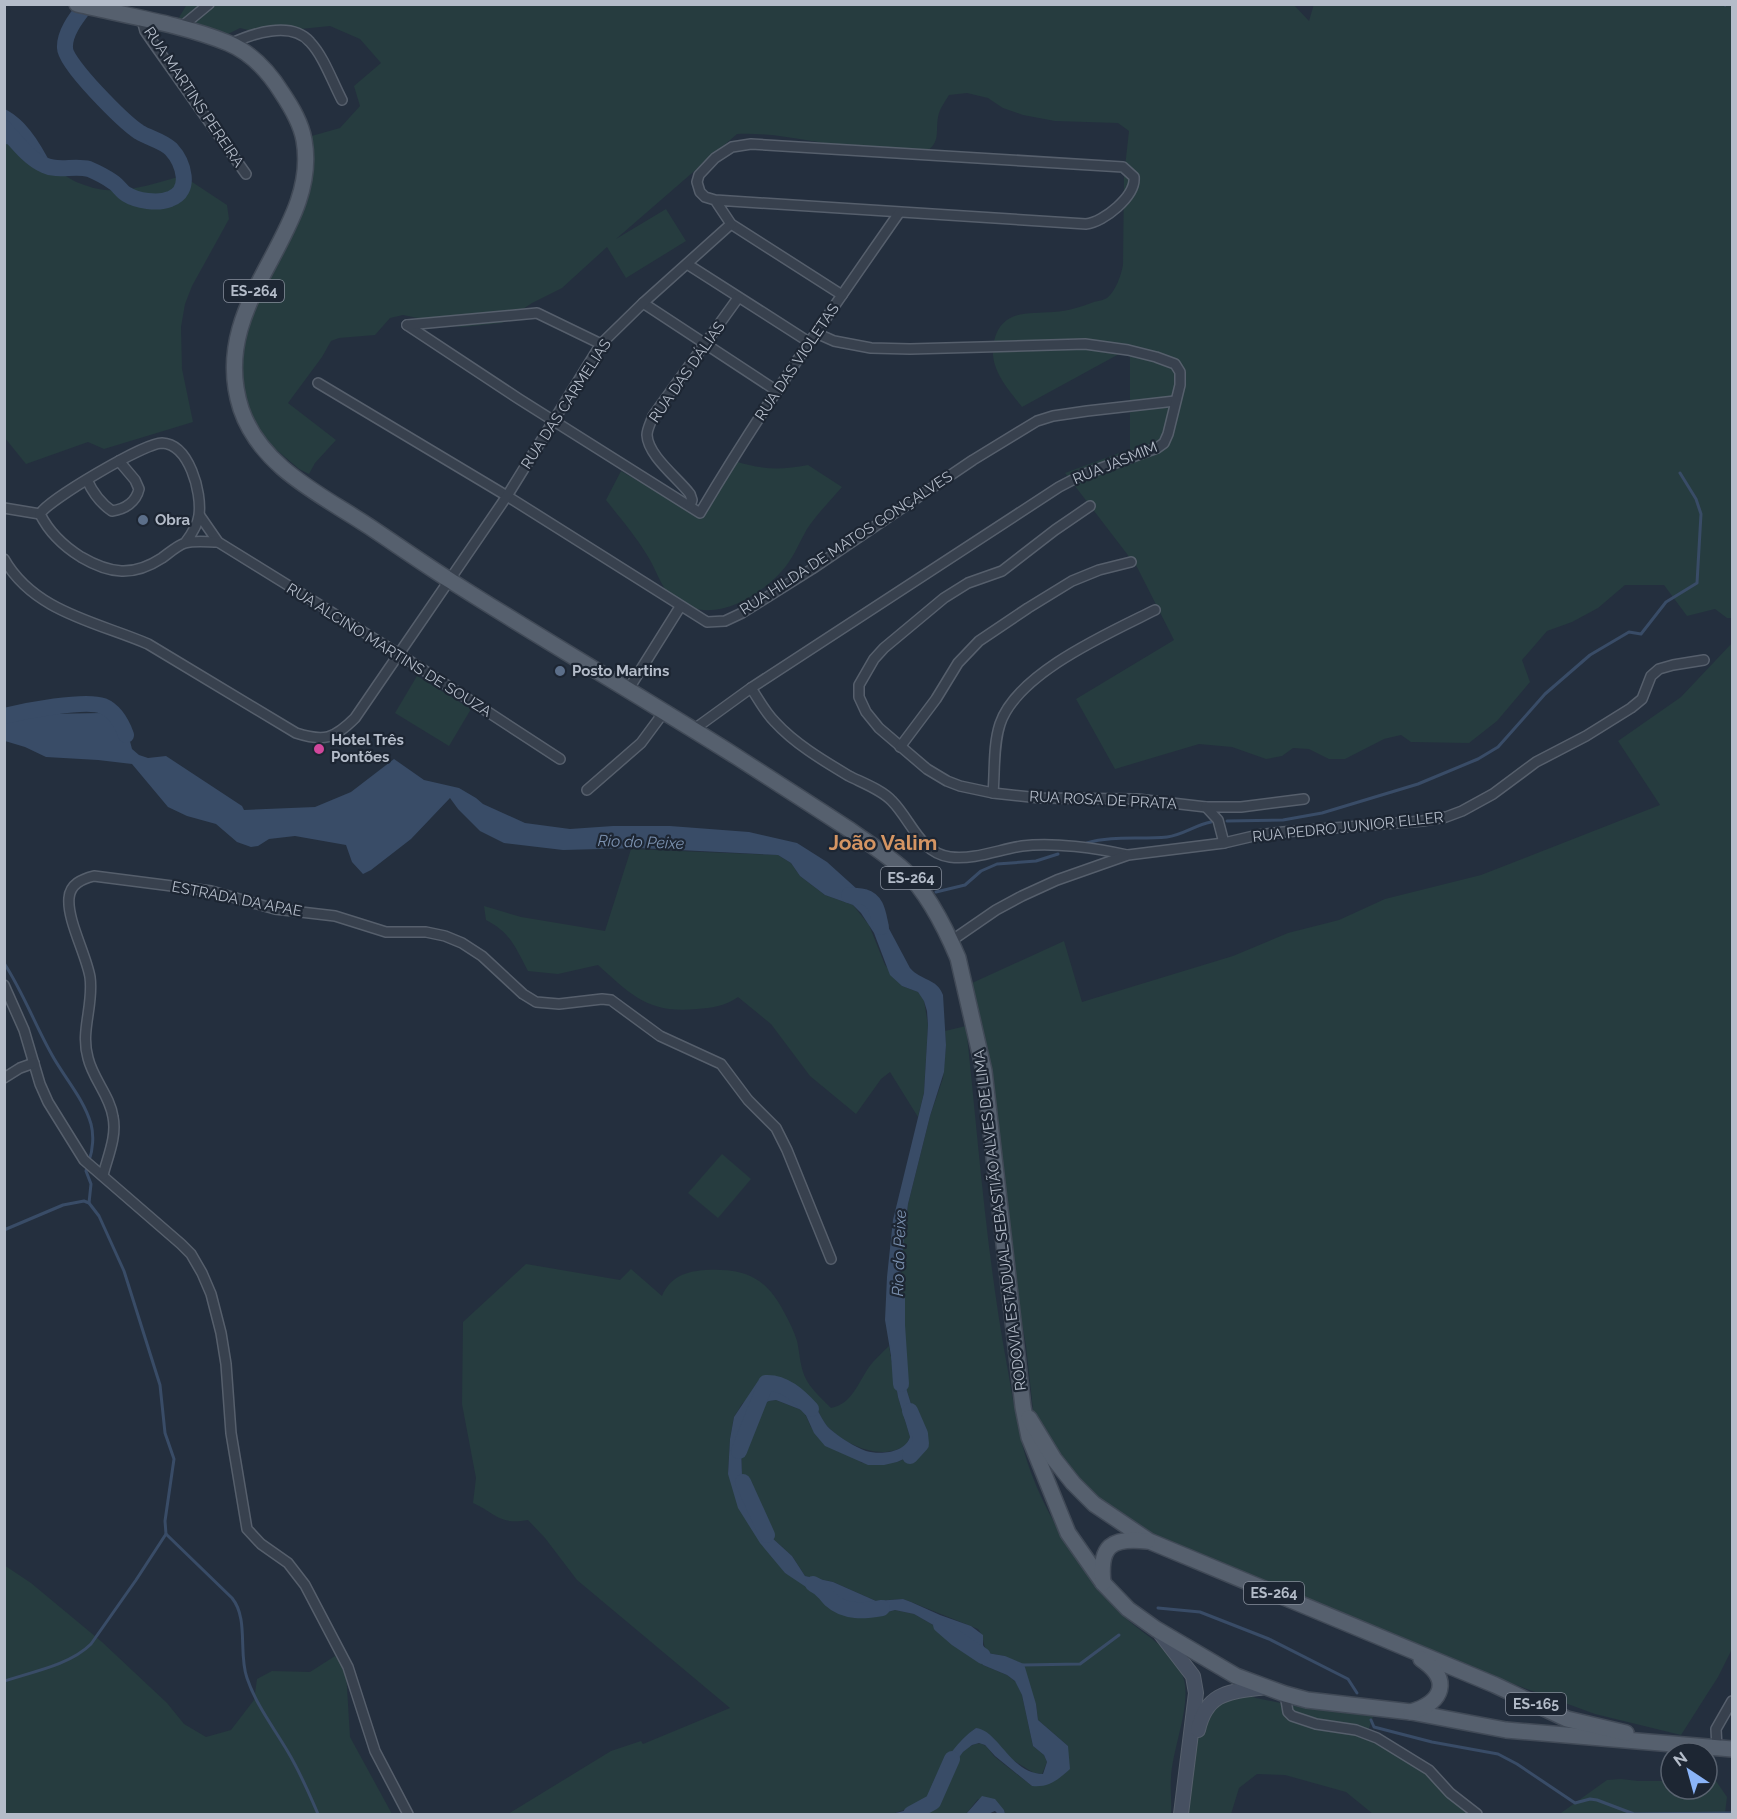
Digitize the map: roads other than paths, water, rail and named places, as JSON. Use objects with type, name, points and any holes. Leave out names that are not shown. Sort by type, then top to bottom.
[{"type":"main road","name":"ES-264","points":[[77,4],[180,28],[230,44],[256,60],[280,88],[300,124],[305,152],[299,198],[254,291],[237,338],[234,367],[242,409],[261,447],[283,469],[450,581]]},
{"type":"main road","name":"RODOVIA ESTADUAL SEBASTIÃO ALVES DE LIMA","points":[[450,581],[821,811],[890,858],[916,884],[951,941],[964,977],[984,1071],[1023,1407],[1029,1437],[1068,1533],[1103,1583],[1128,1609],[1156,1629],[1236,1676],[1285,1695],[1307,1700],[1411,1712],[1506,1730],[1659,1743]]},
{"type":"main road","name":"RODOVIA ESTADUAL SEBASTIÃO ALVES DE LIMA","points":[[1023,1407],[1054,1459],[1073,1483],[1094,1504],[1149,1541],[1399,1644],[1567,1719],[1662,1741]]},
{"type":"main road","points":[[1103,1583],[1101,1564],[1104,1553],[1109,1548],[1130,1539],[1149,1541]]},
{"type":"main road","points":[[1156,1629],[1193,1676],[1196,1693],[1181,1811]]},
{"type":"main road","points":[[1399,1644],[1435,1668],[1440,1678],[1436,1699],[1423,1708],[1411,1712]]},
{"type":"main road","points":[[1181,1811],[1201,1715],[1213,1701],[1228,1692],[1266,1687]]},
{"type":"street","points":[[180,28],[209,4]]},
{"type":"street","name":"RUA MARTINS PEREIRA","points":[[142,20],[145,31],[246,174]]},
{"type":"street","points":[[230,44],[255,34],[296,33],[311,42],[342,100]]},
{"type":"street","points":[[739,145],[1123,167],[1135,180],[1128,195],[1118,206],[1109,215],[1094,223],[899,213],[715,200],[700,192],[697,182],[699,176],[723,151],[739,145]]},
{"type":"street","points":[[715,200],[731,224],[842,295]]},
{"type":"street","name":"RUA DAS VIOLETAS","points":[[690,507],[700,513],[808,342],[899,213]]},
{"type":"street","name":"RUA DAS CARMELIAS","points":[[4,559],[30,590],[53,606],[76,618],[123,633],[148,644],[296,733],[315,739],[327,737],[342,730],[355,718],[507,496],[601,344],[731,224]]},
{"type":"street","points":[[687,264],[808,342]]},
{"type":"street","name":"RUA DAS DÁLIAS","points":[[690,507],[692,500],[690,494],[655,453],[650,446],[647,434],[653,417],[738,298]]},
{"type":"street","points":[[643,303],[777,391]]},
{"type":"street","points":[[601,344],[537,313],[407,325],[690,507]]},
{"type":"street","name":"RUA JASMIM","points":[[693,730],[752,688],[1059,487],[1082,475],[1161,446],[1167,438],[1181,376],[1176,364],[1156,357],[1128,350],[1085,344],[920,349],[871,348],[834,341],[816,333]]},
{"type":"street","name":"RUA HILDA DE MATOS GONÇALVES","points":[[318,383],[507,496],[707,622],[725,621],[742,613],[812,569],[973,460],[1037,421],[1087,411],[1175,401]]},
{"type":"street","name":"RUA ALCINO MARTINS DE SOUZA","points":[[40,514],[42,510],[119,461],[141,449],[160,443],[167,444],[178,450],[186,460],[195,478],[200,516],[218,542],[399,654],[560,759]]},
{"type":"street","points":[[87,480],[98,499],[112,511],[126,507],[134,500],[139,489],[135,480],[119,461]]},
{"type":"street","name":"RUA ROSA DE PRATA","points":[[1090,506],[1002,571],[968,583],[944,598],[874,659],[859,685],[859,697],[866,712],[879,728],[927,769],[947,781],[993,793],[1040,798],[1137,799],[1206,807],[1241,807],[1304,799]]},
{"type":"street","points":[[4,508],[40,514],[54,535],[74,552],[98,567],[130,572],[159,560],[185,543],[200,516]]},
{"type":"street","points":[[185,543],[218,542]]},
{"type":"street","points":[[900,747],[936,699],[958,663],[979,641],[1072,582],[1099,570],[1131,562]]},
{"type":"street","points":[[628,690],[680,607]]},
{"type":"street","points":[[993,793],[1000,724],[1021,693],[1040,675],[1064,659],[1155,610]]},
{"type":"street","name":"RUA PEDRO JUNIOR ELLER","points":[[951,941],[996,910],[1022,896],[1057,880],[1128,855],[1224,843],[1283,832],[1343,829],[1446,817],[1485,799],[1536,762],[1599,729],[1638,702],[1645,693],[1651,676],[1659,669],[1704,660]]},
{"type":"street","points":[[752,688],[775,722],[790,736],[832,765],[888,797],[918,837],[938,853],[966,857],[1034,846],[1089,848],[1128,855]]},
{"type":"street","points":[[587,790],[641,743],[664,712]]},
{"type":"street","points":[[1206,807],[1218,820],[1224,843]]},
{"type":"street","name":"ESTRADA DA APAE","points":[[103,1174],[112,1139],[113,1117],[111,1106],[87,1057],[85,1029],[90,1002],[90,976],[69,904],[70,891],[74,886],[80,880],[94,876],[211,891],[255,905],[335,916],[386,932],[426,932],[445,936],[462,943],[482,956],[523,994],[536,1002],[559,1004],[611,1000],[660,1036],[721,1064],[748,1100],[776,1128],[831,1259]]},
{"type":"street","points":[[4,986],[24,1030],[40,1084],[48,1102],[84,1160],[103,1174],[191,1254],[202,1274],[210,1294],[224,1348],[231,1433],[247,1529],[261,1544],[288,1563],[305,1585],[348,1667],[375,1751],[408,1815]]},
{"type":"street","points":[[4,1078],[34,1063]]},
{"type":"street","points":[[1285,1695],[1288,1712],[1292,1716],[1316,1724],[1356,1730],[1377,1738],[1428,1770],[1450,1793],[1477,1815]]},
{"type":"street","points":[[1725,1749],[1716,1729],[1732,1701]]},
{"type":"water","points":[[5,109],[27,127],[39,142],[53,168],[39,167],[29,163],[14,145],[5,144]]},
{"type":"water","points":[[5,710],[46,714],[102,713],[119,718],[126,726],[132,749],[139,755],[148,758],[166,756],[242,806],[244,810],[315,807],[351,792],[394,759],[424,780],[459,788],[483,804],[525,823],[570,829],[670,826],[749,832],[797,843],[827,862],[878,908],[910,968],[937,985],[943,995],[946,1045],[944,1072],[930,1116],[908,1204],[895,1334],[899,1365],[923,1443],[915,1454],[897,1462],[868,1465],[825,1446],[814,1433],[804,1411],[776,1400],[769,1401],[754,1408],[741,1445],[742,1476],[763,1527],[792,1556],[805,1576],[833,1582],[876,1601],[903,1599],[971,1626],[983,1635],[983,1645],[987,1653],[1005,1656],[1024,1664],[1036,1704],[1038,1720],[1068,1746],[1070,1769],[1049,1784],[1032,1786],[985,1745],[979,1743],[963,1752],[941,1782],[938,1788],[938,1803],[933,1808],[917,1814],[892,1814],[910,1809],[923,1802],[952,1752],[976,1728],[991,1736],[1022,1767],[1043,1774],[1047,1762],[1044,1755],[1033,1746],[1022,1695],[1015,1681],[983,1665],[963,1642],[914,1614],[895,1610],[873,1616],[812,1591],[785,1573],[760,1543],[738,1508],[728,1474],[734,1417],[758,1381],[762,1380],[809,1400],[830,1429],[866,1451],[878,1453],[898,1450],[910,1437],[898,1397],[885,1320],[893,1220],[924,1093],[927,1011],[918,992],[902,986],[890,975],[874,933],[853,905],[825,895],[800,876],[791,863],[778,855],[639,848],[563,850],[504,843],[480,831],[450,798],[411,839],[363,874],[352,862],[346,845],[295,836],[269,839],[258,846],[251,847],[237,842],[216,824],[187,816],[168,807],[132,764],[46,757],[5,741]]},
{"type":"water","points":[[982,1796],[995,1799],[1005,1814],[998,1814],[995,1811],[988,1814],[966,1814]]},
{"type":"waterway","points":[[4,128],[22,149],[38,162],[55,168],[89,169],[110,180],[124,193],[136,198],[165,201],[182,190],[184,183],[182,168],[171,149],[139,132],[121,117],[84,79],[68,56],[65,48],[67,36],[72,24],[87,4]]},
{"type":"waterway","points":[[1227,821],[1283,820],[1322,813],[1418,784],[1478,759],[1498,747],[1545,694],[1590,655],[1629,632],[1641,634],[1666,602],[1697,583],[1701,514],[1696,499],[1680,473]]},
{"type":"waterway","name":"Rio do Peixe","points":[[4,716],[55,706],[94,704],[111,711],[120,722],[126,735]]},
{"type":"waterway","points":[[1087,843],[1106,839],[1167,837],[1211,822]]},
{"type":"waterway","points":[[936,892],[965,885],[981,871],[997,864],[1036,861],[1058,854]]},
{"type":"waterway","name":"Rio do Peixe","points":[[849,895],[869,899],[877,909],[881,927]]},
{"type":"waterway","points":[[4,963],[52,1055],[88,1115],[93,1138],[89,1161]]},
{"type":"waterway","points":[[87,1167],[86,1171],[91,1184],[89,1203]]},
{"type":"waterway","points":[[4,1230],[63,1205],[84,1201],[89,1203],[99,1216],[124,1271],[160,1385],[165,1433],[174,1459],[165,1521],[166,1534],[91,1644],[62,1663],[4,1681]]},
{"type":"waterway","name":"Rio do Peixe","points":[[897,1299],[901,1384]]},
{"type":"waterway","name":"Rio do Peixe","points":[[739,1451],[766,1383],[785,1387],[811,1409]]},
{"type":"waterway","name":"Rio do Peixe","points":[[910,1411],[920,1434],[921,1444],[910,1456]]},
{"type":"waterway","name":"Rio do Peixe","points":[[743,1482],[767,1535]]},
{"type":"waterway","points":[[166,1534],[232,1598],[237,1606],[242,1626],[243,1658],[247,1678],[260,1707],[296,1767],[318,1814]]},
{"type":"waterway","name":"Rio do Peixe","points":[[813,1584],[842,1607],[862,1610],[882,1608]]},
{"type":"waterway","points":[[1158,1608],[1200,1612],[1269,1639],[1348,1679],[1357,1693]]},
{"type":"waterway","name":"Rio do Peixe","points":[[941,1625],[983,1656]]},
{"type":"waterway","points":[[1023,1665],[1080,1664],[1119,1635]]},
{"type":"waterway","points":[[1371,1720],[1374,1727],[1432,1742],[1498,1754],[1575,1803],[1590,1799],[1597,1800],[1634,1814],[1732,1813]]},
{"type":"waterway","name":"Rio do Peixe","points":[[911,1814],[933,1802],[952,1759]]},
{"type":"place","name":"Obra","points":[[143,520]]},
{"type":"place","name":"Posto Martins","points":[[560,671]]},
{"type":"place","name":"Hotel Três Pontões","points":[[319,749]]},
{"type":"district","name":"João Valim","points":[[883,842]]}]
